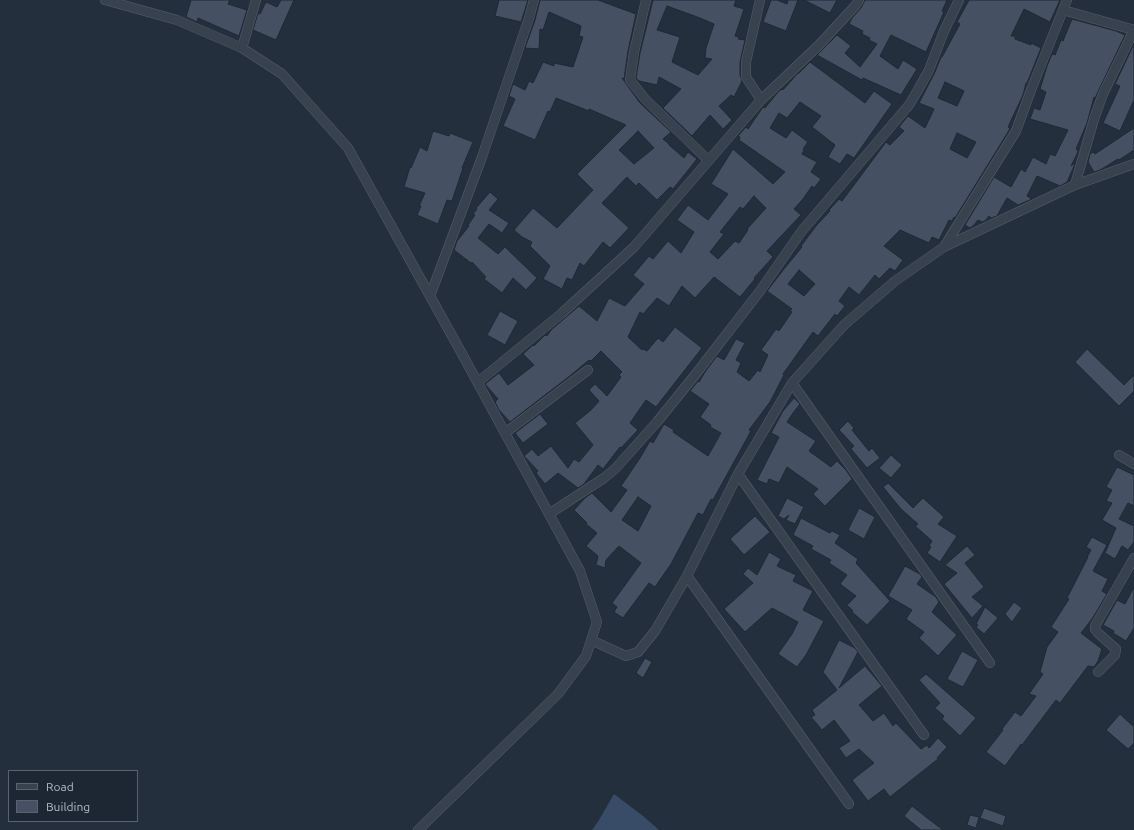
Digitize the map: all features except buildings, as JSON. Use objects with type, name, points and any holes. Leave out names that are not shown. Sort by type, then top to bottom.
[{"type":"street","points":[[105,0],[177,20],[242,48],[282,74],[348,148],[478,382],[580,571],[597,622],[586,656],[558,694],[418,830]]},
{"type":"street","points":[[242,48],[256,0]]},
{"type":"street","points":[[430,296],[482,157],[534,0]]},
{"type":"street","points":[[646,0],[634,52],[630,80],[645,99],[708,160]]},
{"type":"street","points":[[760,0],[746,62],[746,77],[761,100]]},
{"type":"street","points":[[478,382],[561,314],[634,247],[761,100],[819,45],[859,0]]},
{"type":"street","points":[[549,514],[604,478],[615,469],[657,422],[760,291],[801,232],[909,105],[929,70],[944,31],[959,0]]},
{"type":"street","points":[[944,247],[1016,131],[1067,0]]},
{"type":"street","points":[[1063,10],[1134,30],[1103,94],[1094,119],[1075,185]]},
{"type":"street","points":[[591,640],[626,656],[638,652],[654,631],[687,576],[738,474],[792,383],[844,325],[895,281],[944,247],[1075,185],[1134,164]]},
{"type":"street","points":[[505,433],[588,370]]},
{"type":"street","points":[[792,383],[990,663]]},
{"type":"street","points":[[1119,455],[1134,464]]},
{"type":"street","points":[[738,474],[924,735]]},
{"type":"street","points":[[1098,672],[1115,655],[1116,649],[1099,634],[1095,629],[1095,626],[1134,558]]},
{"type":"street","points":[[687,576],[849,804]]},
{"type":"water","points":[[614,794],[643,816],[659,830],[592,830]]}]
